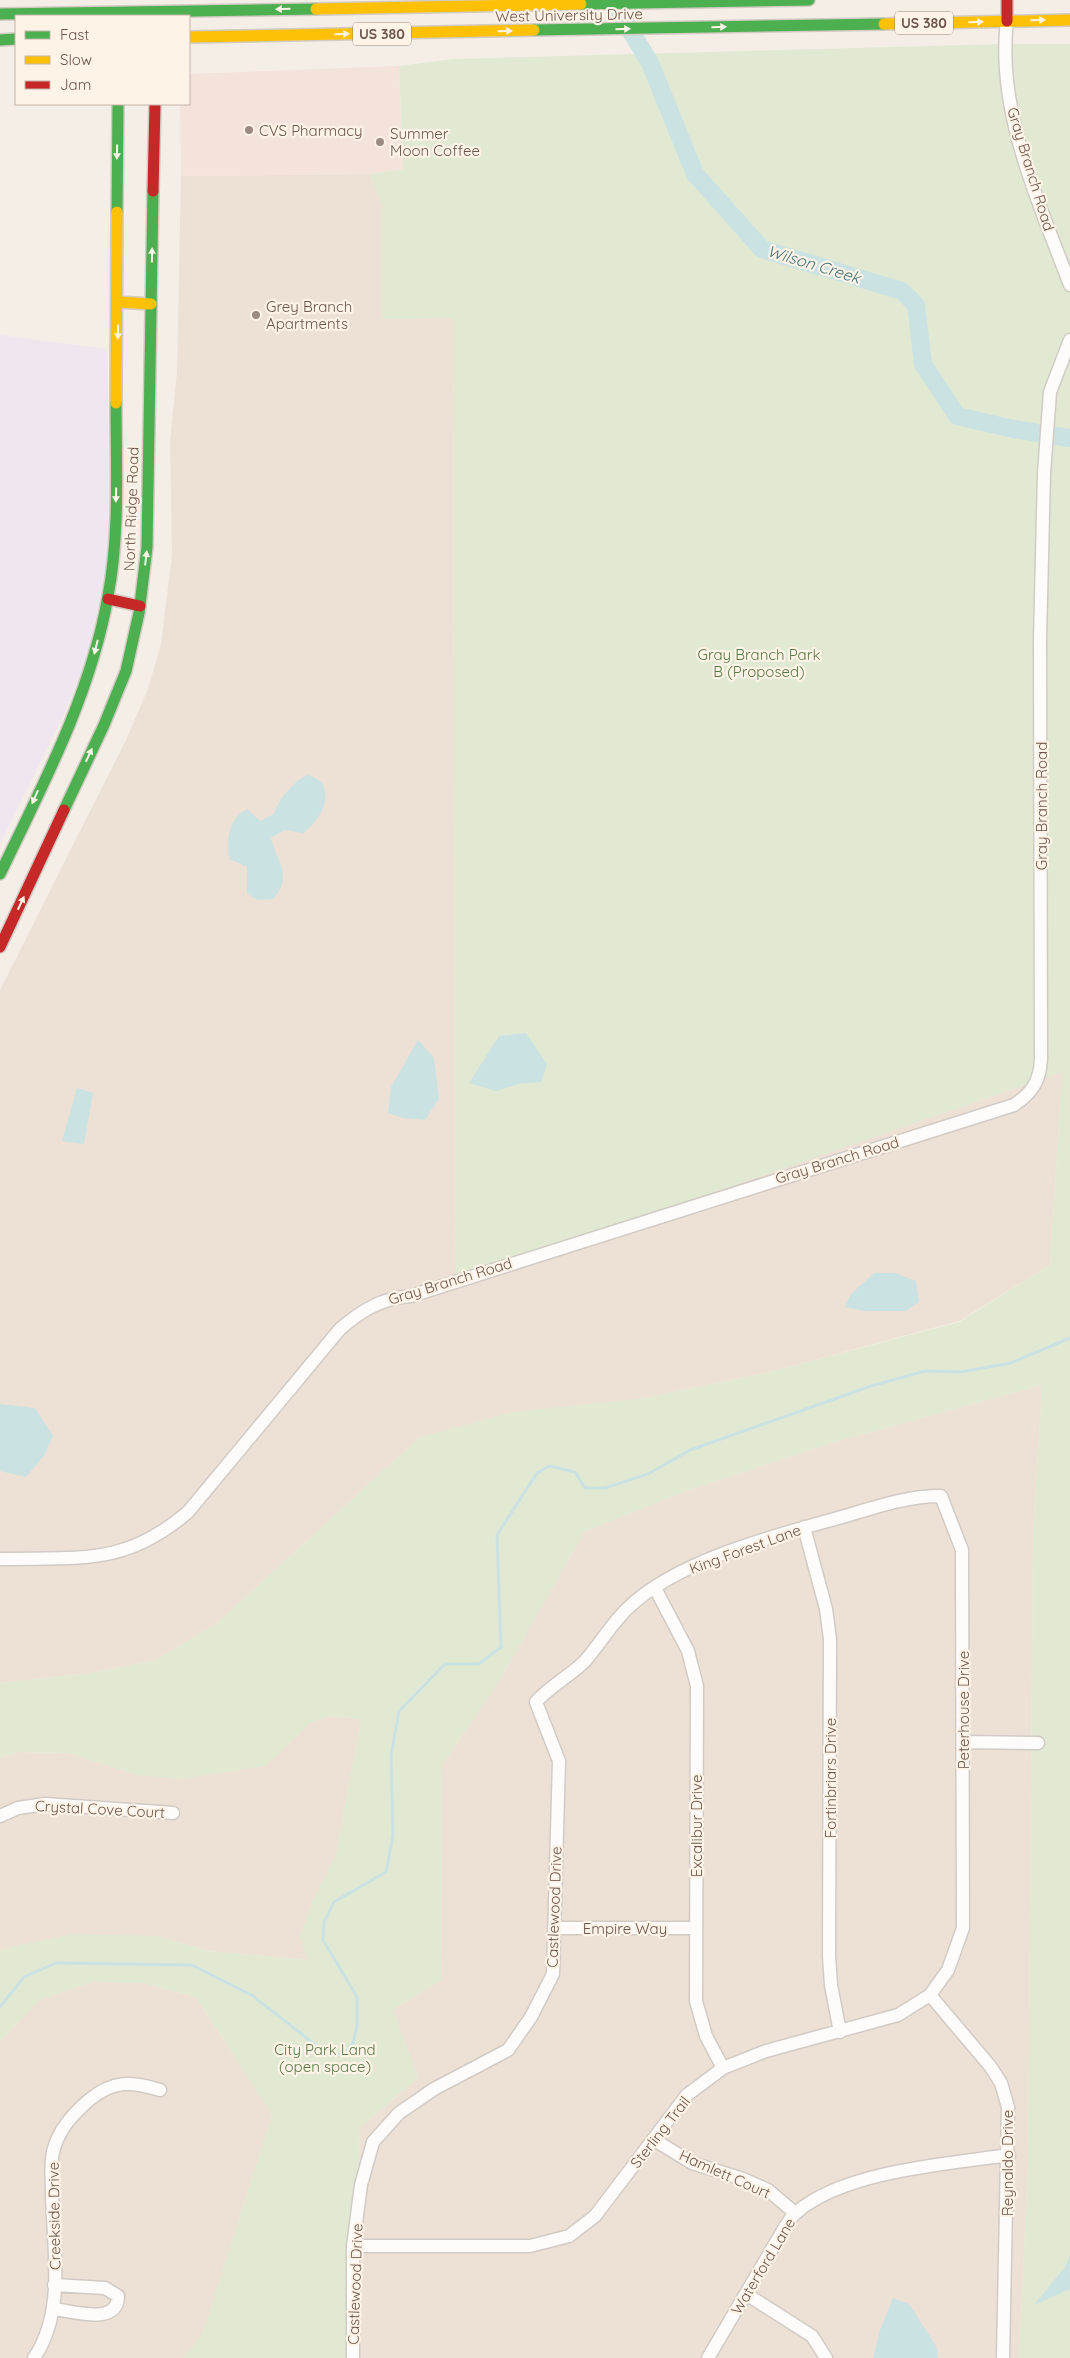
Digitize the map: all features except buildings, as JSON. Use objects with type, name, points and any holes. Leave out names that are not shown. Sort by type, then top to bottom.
[{"type":"main road","points":[[119,0],[119,14]]},
{"type":"main road","name":"West University Drive","points":[[0,14],[119,14],[156,9],[809,0]]},
{"type":"main road","points":[[1007,0],[1007,21]]},
{"type":"main road","name":"West University Drive","points":[[190,37],[1070,20]]},
{"type":"main road","points":[[0,40],[15,40]]},
{"type":"main road","name":"North Ridge Road","points":[[0,874],[79,699],[94,654],[108,599],[113,561],[116,500],[118,105]]},
{"type":"main road","name":"North Ridge Road","points":[[0,947],[104,725],[122,680],[140,606],[147,547],[155,105]]},
{"type":"main road","points":[[118,302],[151,304]]},
{"type":"main road","points":[[108,599],[140,606]]},
{"type":"street","name":"Gray Branch Road","points":[[1007,21],[1004,44],[1007,79],[1014,120],[1040,205],[1070,284]]},
{"type":"street","name":"Gray Branch Road","points":[[0,1560],[86,1558],[109,1555],[152,1540],[188,1512],[340,1329],[357,1314],[377,1303],[411,1296],[1014,1105],[1031,1091],[1037,1082],[1041,1060],[1040,640],[1044,473],[1050,392],[1070,340]]},
{"type":"street","name":"King Forest Lane","points":[[536,1702],[546,1691],[584,1662],[628,1608],[655,1588],[693,1565],[804,1527],[916,1496],[941,1496]]},
{"type":"street","name":"Peterhouse Drive","points":[[941,1496],[962,1550],[963,1928]]},
{"type":"street","name":"Fortinbriars Drive","points":[[804,1527],[826,1609],[830,1639],[829,1956],[831,1985],[840,2032]]},
{"type":"street","name":"Excalibur Drive","points":[[655,1588],[688,1651],[697,1686],[696,2001],[706,2036],[723,2068]]},
{"type":"street","name":"Castlewood Drive","points":[[353,2358],[353,2246],[361,2185],[373,2142],[406,2108],[434,2089],[508,2050],[531,2018],[553,1974],[559,1761],[536,1702]]},
{"type":"street","points":[[963,1742],[1038,1743]]},
{"type":"street","name":"Crystal Cove Court","points":[[0,1816],[18,1808],[45,1804],[173,1813]]},
{"type":"street","name":"Empire Way","points":[[554,1928],[696,1928]]},
{"type":"street","name":"Sterling Trail","points":[[353,2246],[530,2246],[569,2236],[595,2216],[687,2095],[723,2068],[766,2051],[898,2015],[930,1995],[948,1970],[963,1928]]},
{"type":"street","name":"Reynaldo Drive","points":[[930,1995],[990,2066],[1001,2083],[1008,2107],[1009,2155],[1003,2358]]},
{"type":"street","name":"Creekside Drive","points":[[34,2358],[54,2309],[51,2165],[60,2133],[80,2107],[95,2095],[113,2086],[130,2082],[160,2090]]},
{"type":"street","name":"Hamlett Court","points":[[653,2139],[692,2163],[744,2179],[768,2190],[795,2212]]},
{"type":"street","name":"Waterford Lane","points":[[708,2358],[795,2212],[818,2197],[872,2177],[1009,2155]]},
{"type":"street","points":[[54,2285],[105,2288],[118,2296],[118,2305],[113,2312],[103,2315],[54,2309]]},
{"type":"street","points":[[746,2294],[812,2336],[826,2358]]},
{"type":"shaded area","points":[[399,66],[403,169],[369,174],[181,176],[180,105],[190,105],[190,74]]},
{"type":"shaded area","points":[[369,174],[382,205],[382,319],[453,318],[455,1281],[1062,1072],[1050,1265],[959,1321],[774,1371],[645,1398],[420,1437],[216,1624],[156,1660],[91,1673],[0,1683],[0,990],[126,740],[148,689],[161,644],[172,555],[170,441],[177,372],[181,176]]},
{"type":"shaded area","points":[[0,335],[107,349],[110,501],[107,563],[88,656],[64,714],[0,844]]},
{"type":"shaded area","points":[[1042,1385],[1033,1536],[1028,2165],[1019,2358],[354,2358],[360,2127],[418,2078],[393,2010],[441,1980],[442,1765],[498,1683],[585,1531],[683,1492],[831,1443]]},
{"type":"shaded area","points":[[331,1716],[361,1719],[336,1855],[313,1900],[308,1960],[209,1951],[156,1936],[0,1950],[0,1757],[19,1752],[69,1753],[137,1775],[265,1766],[311,1722]]},
{"type":"shaded area","points":[[92,1982],[143,1983],[196,1997],[272,2115],[203,2333],[183,2358],[0,2358],[0,2041],[39,2000]]},
{"type":"green space","points":[[1004,44],[1070,44],[1070,2358],[1019,2358],[1028,2165],[1033,1536],[1042,1385],[831,1443],[683,1492],[585,1531],[498,1683],[442,1765],[441,1980],[393,2010],[418,2078],[360,2127],[354,2358],[183,2358],[203,2333],[272,2115],[196,1997],[143,1983],[92,1982],[39,2000],[0,2041],[0,1950],[71,1934],[156,1936],[209,1951],[308,1960],[300,1937],[313,1900],[336,1855],[361,1719],[331,1716],[311,1722],[265,1766],[181,1779],[137,1775],[69,1753],[19,1752],[0,1757],[0,1683],[91,1673],[156,1660],[216,1624],[420,1437],[513,1412],[645,1398],[774,1371],[959,1322],[1050,1265],[1062,1072],[455,1282],[453,318],[382,319],[382,205],[369,174],[403,169],[399,66],[453,59]]},
{"type":"water","points":[[307,775],[317,779],[323,785],[326,793],[322,811],[303,833],[285,830],[271,838],[282,869],[282,883],[273,899],[258,900],[247,894],[247,867],[229,859],[228,844],[232,824],[247,809],[260,821],[274,814],[287,792],[296,782]]},
{"type":"water","points":[[526,1033],[547,1064],[541,1082],[518,1084],[496,1091],[469,1083],[499,1036]]},
{"type":"water","points":[[418,1040],[434,1058],[439,1099],[425,1120],[403,1118],[388,1113],[391,1087]]},
{"type":"water","points":[[77,1088],[93,1093],[84,1144],[62,1141]]},
{"type":"water","points":[[874,1273],[895,1273],[916,1281],[919,1302],[906,1311],[865,1311],[845,1307],[851,1294]]},
{"type":"water","points":[[0,1404],[35,1408],[53,1436],[44,1456],[26,1477],[0,1471]]},
{"type":"water","points":[[1070,2255],[1070,2289],[1034,2305],[1065,2267]]},
{"type":"water","points":[[893,2298],[909,2304],[936,2346],[938,2358],[873,2358],[880,2330]]},
{"type":"waterway","name":"Wilson Creek","points":[[612,0],[650,63],[695,174],[762,249],[902,291],[916,305],[923,364],[957,416],[1013,429],[1070,438]]},
{"type":"waterway","points":[[0,2007],[24,1977],[56,1963],[192,1965],[253,1996],[327,2054],[344,2054],[353,2043],[357,2025],[357,1997],[323,1940],[324,1922],[334,1902],[386,1872],[393,1835],[391,1756],[399,1711],[445,1664],[479,1664],[501,1647],[497,1535],[537,1473],[549,1466],[575,1472],[585,1488],[605,1488],[648,1474],[690,1450],[871,1386],[925,1371],[960,1372],[1011,1363],[1070,1338]]},
{"type":"traffic: fast","points":[[581,4],[809,0]]},
{"type":"traffic: fast","points":[[0,14],[316,9]]},
{"type":"traffic: fast","points":[[534,30],[884,24]]},
{"type":"traffic: fast","points":[[0,40],[15,39]]},
{"type":"traffic: fast","points":[[117,212],[118,105]]},
{"type":"traffic: fast","points":[[64,810],[104,725],[126,671],[139,613],[147,547],[153,191]]},
{"type":"traffic: fast","points":[[0,874],[64,738],[78,704],[100,632],[112,572],[116,524],[116,403]]},
{"type":"traffic: slow","points":[[316,9],[581,4]]},
{"type":"traffic: slow","points":[[884,24],[1070,20]]},
{"type":"traffic: slow","points":[[190,37],[534,30]]},
{"type":"traffic: slow","points":[[116,403],[117,212]]},
{"type":"traffic: slow","points":[[118,302],[151,304]]},
{"type":"traffic: jam","points":[[1007,0],[1007,21]]},
{"type":"traffic: jam","points":[[153,191],[155,105]]},
{"type":"traffic: jam","points":[[108,599],[140,606]]},
{"type":"traffic: jam","points":[[0,947],[64,810]]},
{"type":"place","name":"CVS Pharmacy","points":[[249,130]]},
{"type":"place","name":"Summer Moon Coffee","points":[[380,142]]},
{"type":"place","name":"Grey Branch Apartments","points":[[256,315]]},
{"type":"park label","name":"Gray Branch Park B (Proposed)","points":[[759,662]]},
{"type":"park label","name":"City Park Land (open space)","points":[[325,2058]]}]
